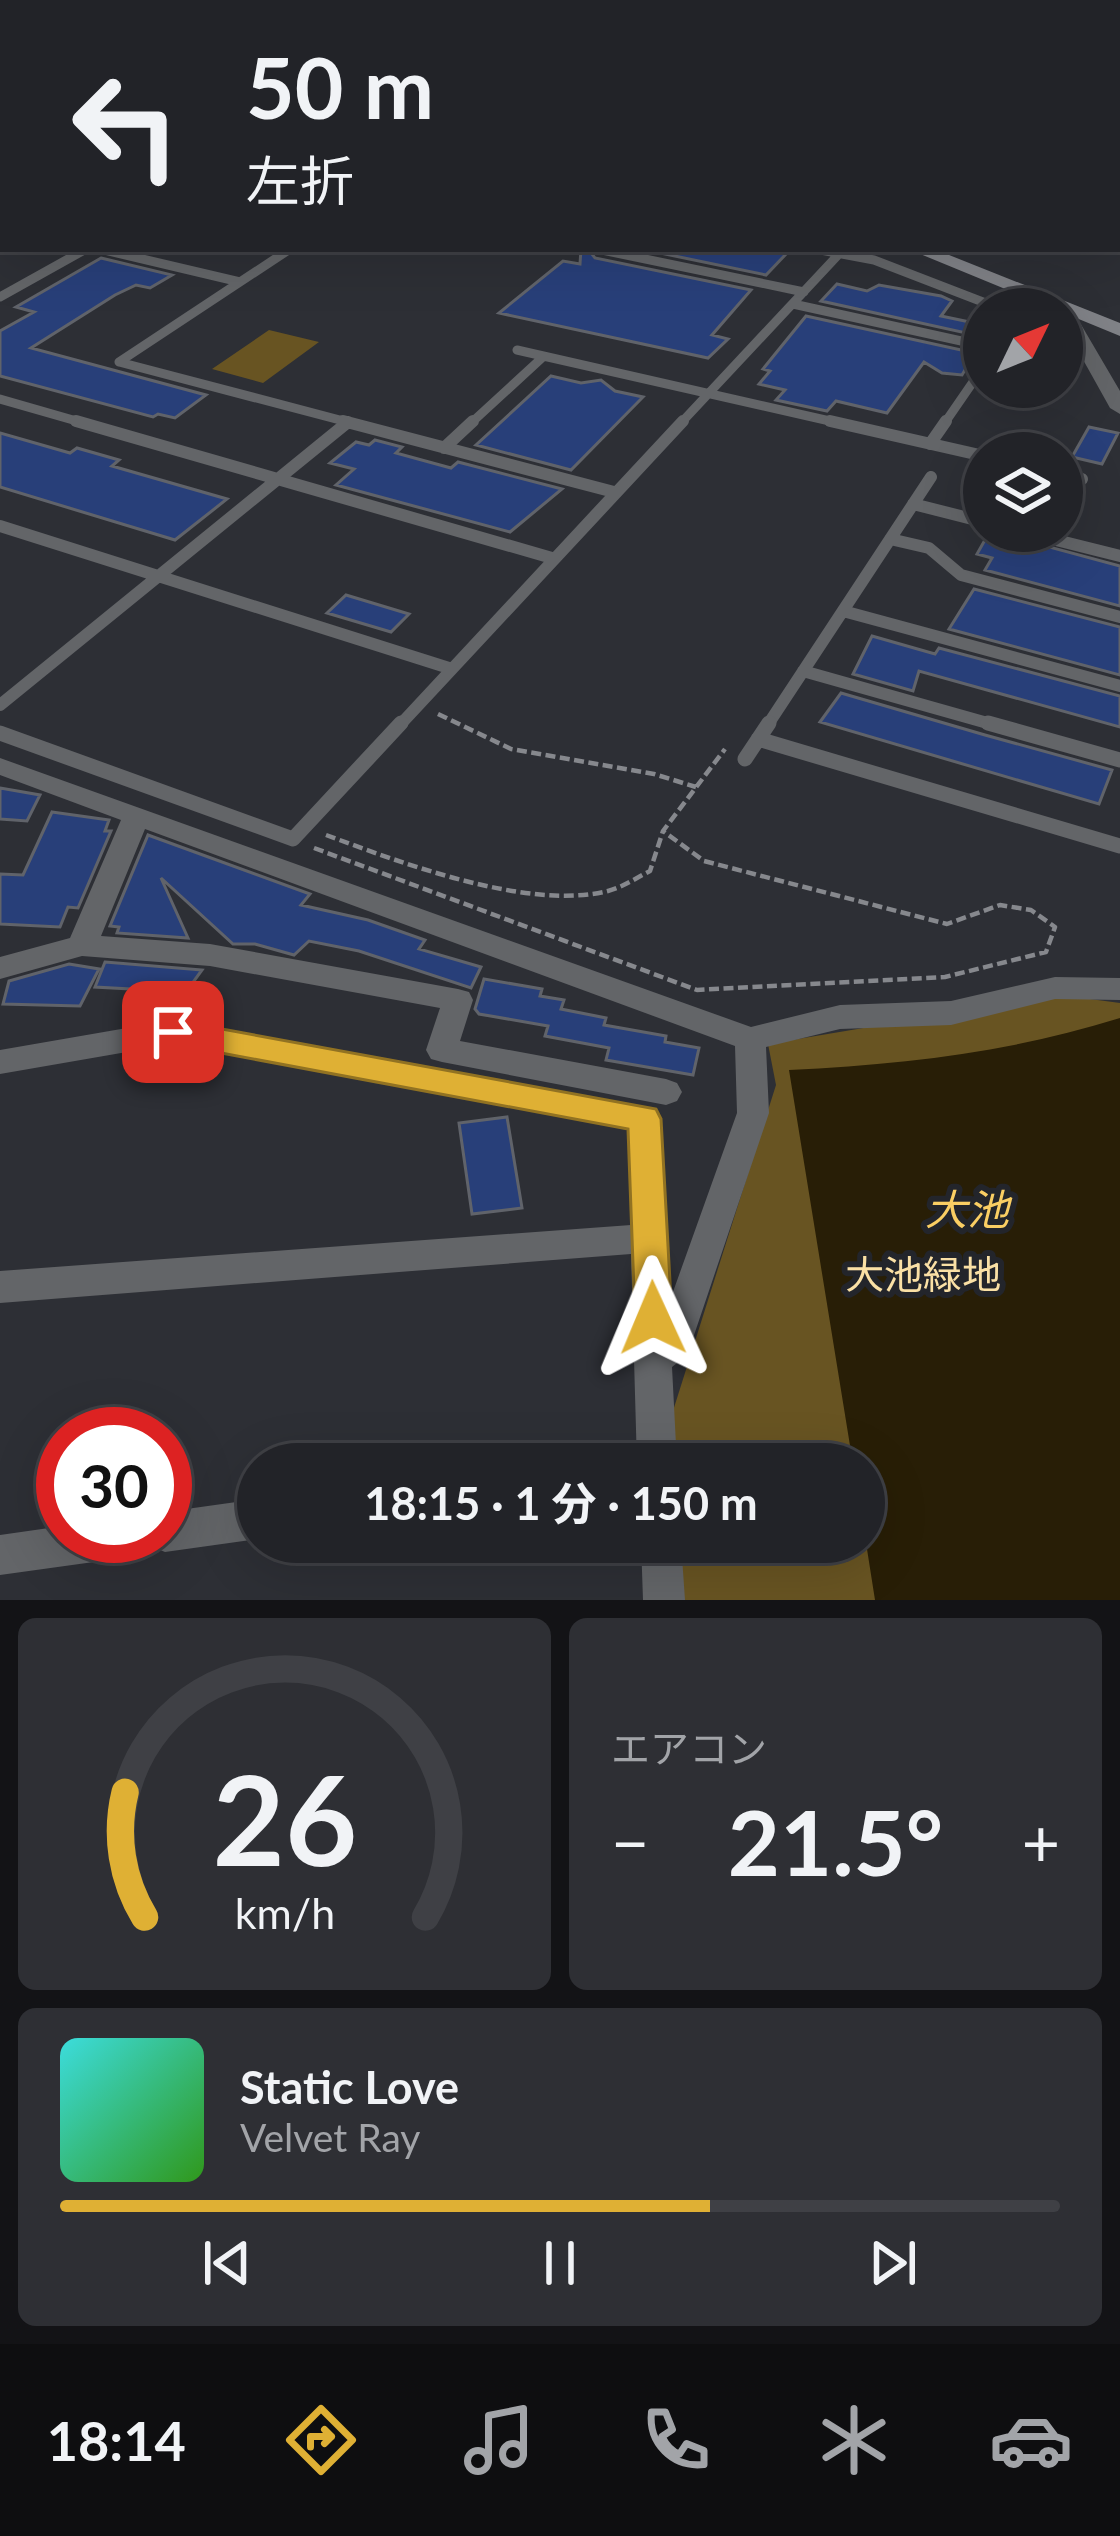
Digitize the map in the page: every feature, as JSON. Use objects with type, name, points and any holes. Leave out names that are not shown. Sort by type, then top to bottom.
[{"type":"main road","points":[[923,252],[1013,288]]},
{"type":"main road","points":[[1110,321],[1120,330]]},
{"type":"street","points":[[1083,343],[1120,408]]},
{"type":"street","points":[[0,766],[750,1039],[840,1017],[951,1012],[1055,988],[1118,990]]},
{"type":"street","points":[[82,945],[137,815]]},
{"type":"street","points":[[0,968],[82,945],[210,955],[458,1000],[442,1050],[666,1092]]},
{"type":"street","points":[[0,1062],[173,1032],[644,1119],[656,1443]]},
{"type":"street","points":[[654,1359],[673,1344],[753,1113],[750,1039]]},
{"type":"street","points":[[0,1287],[651,1238]]},
{"type":"street","points":[[192,1528],[237,1522]]},
{"type":"street","points":[[0,1555],[36,1550]]},
{"type":"street","points":[[662,1563],[664,1600]]},
{"type":"lane","points":[[0,297],[81,252]]},
{"type":"lane","points":[[113,252],[240,282]]},
{"type":"lane","points":[[285,252],[119,362],[614,492]]},
{"type":"lane","points":[[612,252],[804,292]]},
{"type":"lane","points":[[829,252],[874,260],[963,294]]},
{"type":"lane","points":[[0,733],[293,839],[839,254]]},
{"type":"lane","points":[[793,304],[963,341]]},
{"type":"lane","points":[[518,350],[963,451]]},
{"type":"lane","points":[[444,448],[544,356]]},
{"type":"lane","points":[[930,444],[963,396]]},
{"type":"lane","points":[[0,399],[552,558]]},
{"type":"lane","points":[[0,706],[348,422]]},
{"type":"lane","points":[[745,759],[932,477]]},
{"type":"lane","points":[[914,504],[963,517]]},
{"type":"lane","points":[[0,526],[449,668]]},
{"type":"lane","points":[[890,539],[929,548],[961,575],[1120,617]]},
{"type":"lane","points":[[1083,547],[1120,556]]},
{"type":"lane","points":[[843,611],[1120,686]]},
{"type":"lane","points":[[803,671],[1120,760]]},
{"type":"lane","points":[[758,739],[1120,846]]},
{"type":"path","points":[[417,703],[511,749],[654,774],[697,787]]},
{"type":"path","points":[[304,826],[375,854],[546,894],[606,892],[650,871],[664,831],[738,733]]},
{"type":"path","points":[[293,839],[377,875],[697,990],[946,977],[1046,952],[1055,927],[1030,910],[1000,905],[947,924],[704,861],[664,831]]},
{"type":"green space","points":[[269,330],[319,342],[263,383],[212,369]]},
{"type":"green space","name":"大池","points":[[1060,995],[1120,1003],[1120,1600],[682,1600],[680,1563],[885,1563],[885,1443],[674,1443],[672,1414],[776,1085],[768,1044]]},
{"type":"water","name":"大池","points":[[1120,1018],[1120,1600],[875,1600],[869,1563],[885,1563],[885,1443],[850,1443],[789,1070],[956,1055]]},
{"type":"building","points":[[581,252],[590,252],[595,258],[751,290],[712,335],[728,339],[708,358],[499,313],[563,261],[580,264]]},
{"type":"building","points":[[655,252],[787,253],[766,275]]},
{"type":"building","points":[[101,258],[172,275],[150,288],[136,285],[115,295],[31,348],[206,395],[175,418],[153,417],[0,376],[0,331],[34,312],[16,307]]},
{"type":"building","points":[[837,284],[867,291],[879,285],[941,296],[952,301],[941,316],[963,321],[963,332],[821,301]]},
{"type":"building","points":[[806,316],[963,350],[962,375],[942,373],[924,362],[887,413],[836,401],[827,411],[776,400],[785,390],[759,384],[770,371],[763,369]]},
{"type":"building","points":[[551,376],[581,383],[601,380],[615,391],[643,397],[571,470],[476,445]]},
{"type":"building","points":[[1089,427],[1118,433],[1102,464],[1083,460],[1083,438]]},
{"type":"building","points":[[0,433],[70,453],[77,448],[119,460],[112,466],[227,499],[175,540],[0,487]]},
{"type":"building","points":[[375,440],[402,447],[396,453],[451,468],[458,462],[562,489],[510,532],[336,485],[354,469],[330,463],[356,442],[369,445]]},
{"type":"building","points":[[1068,552],[1120,566],[1120,606],[985,570],[992,558],[977,554]]},
{"type":"building","points":[[974,589],[1120,627],[1120,675],[949,629]]},
{"type":"building","points":[[346,595],[409,614],[391,632],[327,613]]},
{"type":"building","points":[[872,636],[935,654],[939,648],[1120,696],[1120,727],[919,671],[913,691],[853,674]]},
{"type":"building","points":[[841,693],[1112,770],[1099,804],[820,722]]},
{"type":"building","points":[[0,788],[40,795],[27,821],[0,819]]},
{"type":"building","points":[[52,812],[109,820],[105,831],[111,831],[78,908],[68,907],[60,927],[0,924],[0,874],[23,875]]},
{"type":"building","points":[[148,835],[310,894],[301,905],[368,920],[425,940],[419,949],[481,967],[471,988],[359,951],[309,941],[294,955],[255,944],[233,944],[161,878],[188,938],[117,933],[119,927],[110,926]]},
{"type":"building","points":[[105,962],[202,970],[186,992],[95,987]]},
{"type":"building","points":[[69,964],[99,969],[80,1006],[3,1004],[9,981]]},
{"type":"building","points":[[484,979],[542,989],[540,996],[564,1000],[561,1009],[606,1018],[604,1025],[666,1036],[665,1042],[699,1048],[693,1075],[606,1060],[609,1048],[545,1036],[548,1026],[479,1014],[475,1009]]},
{"type":"building","points":[[507,1117],[522,1208],[472,1214],[459,1123]]},
{"type":"route","points":[[173,1032],[644,1119],[653,1318]]},
{"type":"park label","name":"大池緑地","points":[[923,1275]]}]
